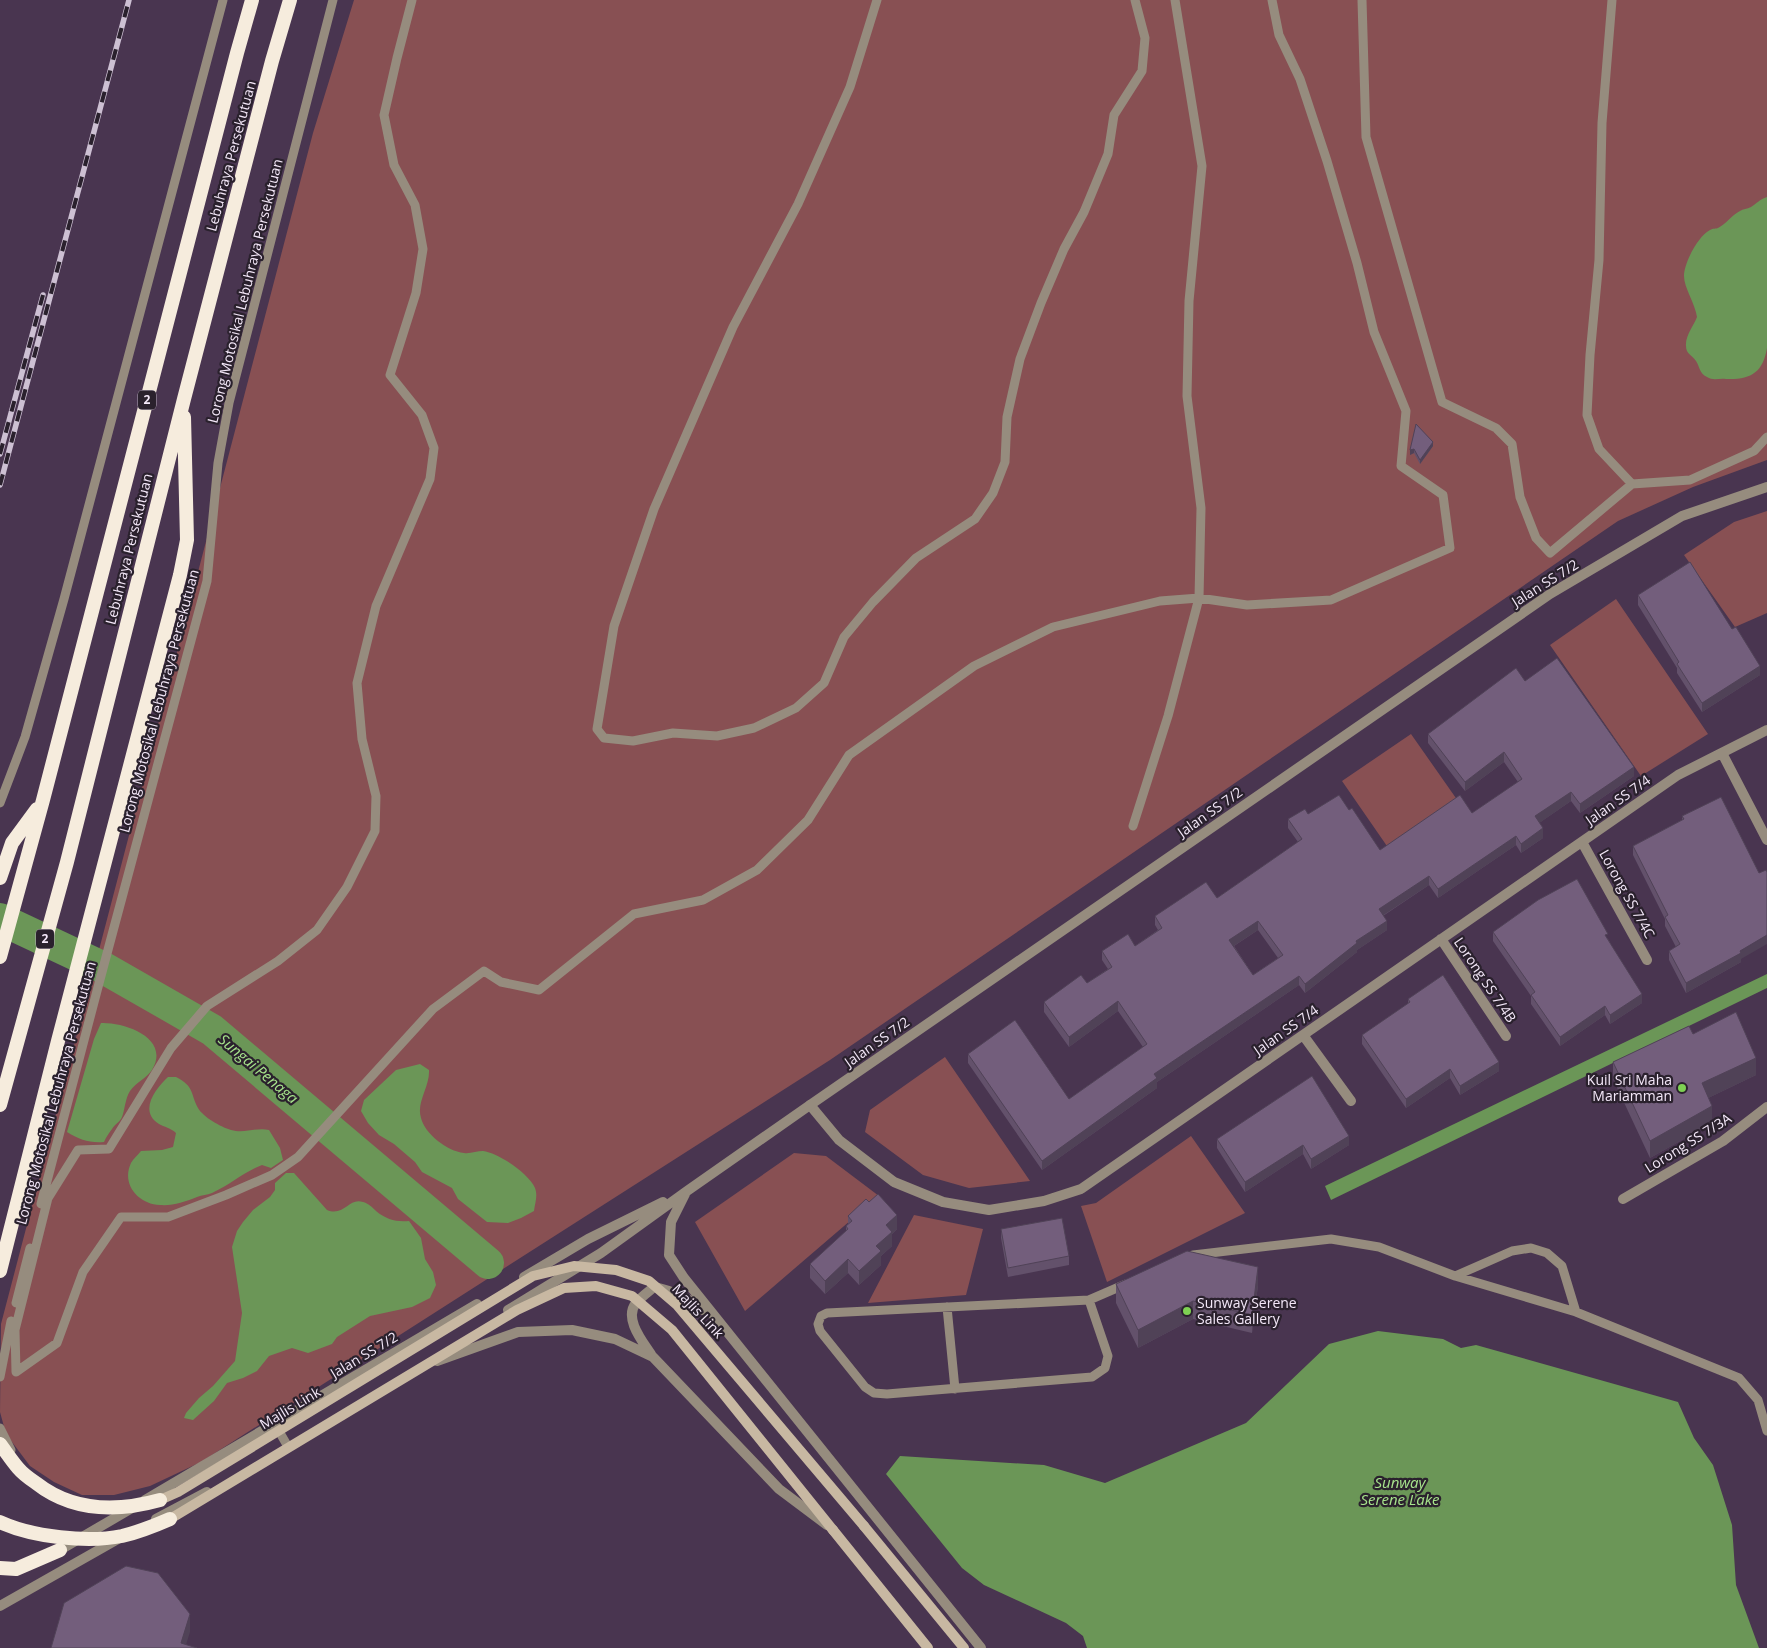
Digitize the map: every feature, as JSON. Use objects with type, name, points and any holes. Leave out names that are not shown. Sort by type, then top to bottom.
[{"type":"highway","name":"Lebuhraya Persekutuan","points":[[0,957],[43,800],[252,0]]},
{"type":"highway","name":"Lebuhraya Persekutuan","points":[[0,1105],[67,862],[184,399],[272,61],[290,0]]},
{"type":"highway","points":[[0,1271],[180,575],[187,540],[184,399]]},
{"type":"highway","points":[[0,878],[12,843],[43,800]]},
{"type":"highway","points":[[0,1444],[19,1470],[46,1491],[68,1502],[98,1509],[139,1506],[160,1500]]},
{"type":"highway","points":[[0,1522],[35,1533],[79,1539],[120,1536],[141,1531],[170,1520]]},
{"type":"highway","points":[[0,1568],[16,1569],[60,1550]]},
{"type":"main road","name":"Majlis Link","points":[[160,1500],[178,1492],[533,1276],[574,1266],[616,1270],[649,1280],[677,1305],[864,1526],[964,1648]]},
{"type":"main road","points":[[170,1520],[517,1310],[564,1288],[596,1286],[632,1296],[672,1330],[928,1648]]},
{"type":"street","name":"Jalan SS 7/2","points":[[0,1606],[111,1542],[242,1473],[601,1253],[686,1191],[1550,594],[1682,516],[1767,487]]},
{"type":"street","name":"Jalan SS 7/4","points":[[810,1105],[839,1140],[894,1182],[943,1202],[989,1210],[1044,1201],[1081,1189],[1678,775],[1767,730]]},
{"type":"street","points":[[1722,753],[1767,840]]},
{"type":"street","name":"Lorong SS 7/4C","points":[[1582,842],[1647,960]]},
{"type":"street","name":"Lorong SS 7/4B","points":[[1441,939],[1506,1036]]},
{"type":"street","points":[[1303,1035],[1350,1101]]},
{"type":"street","name":"Lorong SS 7/3A","points":[[1623,1199],[1723,1141],[1767,1108]]},
{"type":"street","name":"Jalan SS 7/2","points":[[60,1550],[588,1239],[686,1191]]},
{"type":"street","points":[[686,1191],[671,1222],[669,1255],[724,1331],[981,1648]]},
{"type":"street","points":[[724,1331],[695,1303],[684,1296],[654,1287],[635,1304],[632,1317],[635,1330],[653,1357],[779,1489],[834,1530]]},
{"type":"street","points":[[409,1371],[518,1332],[572,1330],[615,1339],[653,1357]]},
{"type":"lane","points":[[0,803],[25,737],[64,599],[223,0]]},
{"type":"lane","name":"Lorong Motosikal Lebuhraya Persekutuan","points":[[0,1377],[6,1344],[109,943],[206,581],[218,463],[228,402],[333,0]]},
{"type":"lane","points":[[412,0],[384,115],[394,165],[415,205],[423,249],[416,293],[390,375],[422,415],[434,448],[430,479],[376,606],[357,683],[362,739],[376,796],[375,831],[346,887],[317,930],[278,961],[207,1006],[171,1048],[109,1149],[78,1150],[48,1198],[15,1330],[16,1372],[57,1343],[83,1272],[122,1217],[168,1216],[226,1195],[272,1175],[298,1157],[433,1009],[484,971],[501,982],[538,990],[634,914],[703,900],[757,870],[808,820],[849,755],[974,666],[1053,627],[1160,601],[1199,598],[1247,604],[1331,600],[1450,548],[1443,495],[1401,466],[1406,411],[1374,332],[1357,263],[1327,161],[1300,79],[1279,34],[1272,0]]},
{"type":"lane","points":[[876,0],[850,87],[798,204],[733,326],[654,509],[614,626],[597,729],[604,738],[633,741],[673,733],[717,736],[754,728],[796,708],[824,683],[844,637],[873,602],[916,558],[974,519],[992,493],[1005,462],[1007,417],[1020,359],[1040,303],[1064,249],[1084,212],[1108,154],[1114,115],[1142,71],[1145,38],[1135,0]]},
{"type":"lane","points":[[1133,826],[1168,716],[1199,598],[1200,508],[1187,396],[1189,301],[1202,166],[1175,0]]},
{"type":"lane","points":[[1362,0],[1366,138],[1442,402],[1496,428],[1512,444],[1520,497],[1536,538],[1550,553],[1632,484],[1690,480],[1754,452],[1767,437]]},
{"type":"lane","points":[[1612,0],[1602,123],[1599,260],[1590,355],[1587,415],[1599,448],[1632,484]]},
{"type":"lane","points":[[1180,1260],[1189,1256],[1331,1239],[1379,1248],[1455,1276],[1576,1312],[1739,1378],[1758,1400],[1767,1431]]},
{"type":"lane","points":[[1455,1276],[1512,1251],[1531,1248],[1547,1253],[1562,1266],[1576,1312]]},
{"type":"lane","points":[[1089,1300],[1108,1356],[1105,1368],[1092,1377],[887,1394],[874,1393],[865,1387],[820,1331],[818,1324],[821,1316],[827,1313],[1089,1300],[1135,1280]]},
{"type":"lane","points":[[947,1307],[955,1389]]},
{"type":"lane","points":[[275,1424],[287,1446]]},
{"type":"lane","points":[[0,1428],[10,1449],[22,1463],[46,1484],[112,1519]]},
{"type":"shaded area","points":[[354,0],[1767,0],[1767,460],[1693,487],[1618,521],[830,1060],[201,1462],[150,1486],[114,1495],[82,1495],[54,1482],[30,1466],[6,1434],[0,1412],[1,1324],[313,133]]},
{"type":"shaded area","points":[[1767,511],[1767,613],[1735,627],[1684,555],[1734,522]]},
{"type":"shaded area","points":[[1616,599],[1708,734],[1641,776],[1550,645]]},
{"type":"shaded area","points":[[1411,734],[1458,801],[1389,849],[1342,781]]},
{"type":"shaded area","points":[[945,1057],[1030,1181],[969,1188],[923,1175],[865,1132],[870,1110]]},
{"type":"shaded area","points":[[1191,1136],[1245,1213],[1107,1282],[1081,1206],[1096,1203]]},
{"type":"shaded area","points":[[794,1153],[826,1156],[879,1196],[745,1311],[695,1222]]},
{"type":"shaded area","points":[[914,1215],[983,1229],[966,1295],[868,1303]]},
{"type":"water","points":[[1767,197],[1767,348],[1765,357],[1759,369],[1748,376],[1734,379],[1709,378],[1702,374],[1696,361],[1686,349],[1687,338],[1697,317],[1684,281],[1686,264],[1692,250],[1705,233],[1711,229],[1718,228],[1737,213]]},
{"type":"water","points":[[1767,974],[1767,988],[1331,1200],[1325,1186]]},
{"type":"water","points":[[101,1023],[122,1025],[143,1034],[151,1041],[155,1049],[156,1059],[150,1073],[130,1091],[121,1119],[113,1127],[104,1142],[94,1142],[76,1137],[67,1132],[94,1039]]},
{"type":"water","points":[[420,1064],[429,1070],[420,1106],[421,1118],[427,1130],[438,1141],[457,1152],[483,1151],[513,1165],[532,1182],[535,1188],[534,1211],[508,1223],[487,1222],[458,1199],[452,1188],[422,1172],[415,1162],[394,1144],[379,1135],[368,1123],[361,1111],[364,1100],[396,1070]]},
{"type":"water","points":[[168,1077],[176,1077],[186,1084],[200,1111],[217,1124],[236,1131],[269,1130],[280,1148],[283,1160],[271,1168],[262,1165],[249,1171],[212,1193],[178,1203],[152,1204],[139,1197],[134,1192],[128,1178],[128,1171],[132,1162],[141,1151],[162,1150],[173,1147],[176,1133],[153,1119],[149,1106],[154,1093]]},
{"type":"water","points":[[286,1173],[294,1173],[327,1210],[338,1211],[358,1201],[367,1203],[388,1218],[396,1221],[409,1221],[421,1238],[425,1259],[433,1272],[436,1285],[430,1298],[412,1307],[370,1316],[337,1337],[332,1344],[308,1353],[292,1348],[269,1356],[257,1371],[227,1383],[214,1401],[193,1420],[184,1418],[199,1398],[213,1386],[235,1361],[242,1313],[232,1247],[237,1231],[243,1222],[253,1210],[270,1197],[275,1190],[275,1183]]},
{"type":"water","name":"Sunway Serene Lake","points":[[1378,1331],[1443,1339],[1461,1348],[1476,1345],[1678,1402],[1694,1438],[1713,1465],[1732,1525],[1736,1585],[1759,1648],[1087,1648],[1083,1636],[1066,1623],[984,1585],[962,1568],[886,1474],[900,1456],[1044,1465],[1105,1483],[1246,1423],[1329,1344]]},
{"type":"building","points":[[1416,424],[1433,442],[1420,460],[1414,449],[1410,450]]},
{"type":"building","points":[[1690,562],[1732,629],[1736,627],[1760,666],[1702,703],[1677,664],[1679,662],[1638,595]]},
{"type":"building","points":[[1557,658],[1634,767],[1580,804],[1571,792],[1535,816],[1543,828],[1521,844],[1516,836],[1438,889],[1429,876],[1379,909],[1387,921],[1356,941],[1357,943],[1305,984],[1299,976],[1154,1074],[1157,1078],[1042,1161],[968,1054],[1015,1020],[1069,1099],[1147,1044],[1118,1001],[1069,1037],[1044,1002],[1081,975],[1087,983],[1112,967],[1102,951],[1128,934],[1135,946],[1162,928],[1155,916],[1206,882],[1217,898],[1302,839],[1288,819],[1305,809],[1308,814],[1339,795],[1349,810],[1352,808],[1380,850],[1460,795],[1472,813],[1522,779],[1504,752],[1465,782],[1428,734],[1516,668],[1525,681]],"holes":[[[1258,921],[1283,955],[1253,975],[1229,940]]]},
{"type":"building","points":[[1721,797],[1759,873],[1766,870],[1767,872],[1767,935],[1740,951],[1741,953],[1686,983],[1669,951],[1680,944],[1665,917],[1668,915],[1633,846],[1684,819],[1682,816]]},
{"type":"building","points":[[1577,879],[1608,934],[1605,935],[1642,994],[1610,1015],[1605,1006],[1560,1037],[1531,995],[1535,992],[1493,932],[1538,900]]},
{"type":"building","points":[[1443,975],[1499,1062],[1460,1086],[1450,1069],[1406,1099],[1362,1035],[1410,1002],[1408,999]]},
{"type":"building","points":[[1736,1012],[1756,1058],[1702,1083],[1712,1106],[1650,1141],[1613,1062],[1689,1026],[1693,1034]]},
{"type":"building","points":[[1312,1076],[1349,1136],[1311,1159],[1303,1145],[1245,1182],[1217,1139]]},
{"type":"building","points":[[878,1194],[897,1215],[886,1225],[892,1232],[876,1246],[881,1251],[859,1271],[848,1259],[825,1281],[810,1264],[848,1229],[846,1226],[852,1221],[848,1216],[866,1199],[869,1202]]},
{"type":"building","points":[[1062,1218],[1069,1256],[1008,1268],[1001,1229]]},
{"type":"building","name":"Sunway Serene Sales Gallery","points":[[1187,1251],[1258,1267],[1252,1315],[1193,1301],[1138,1330],[1116,1284]]},
{"type":"building","points":[[126,1566],[158,1573],[190,1614],[181,1643],[197,1648],[51,1648],[64,1603]]},
{"type":"waterway","name":"Sungai Penaga","points":[[0,919],[102,967],[212,1030],[488,1263]]},
{"type":"railway","points":[[0,485],[129,0]]},
{"type":"railway","points":[[0,454],[43,295]]},
{"type":"place","name":"Kuil Sri Maha Mariamman","points":[[1682,1088]]},
{"type":"place","name":"Sunway Serene Sales Gallery","points":[[1187,1311]]}]
